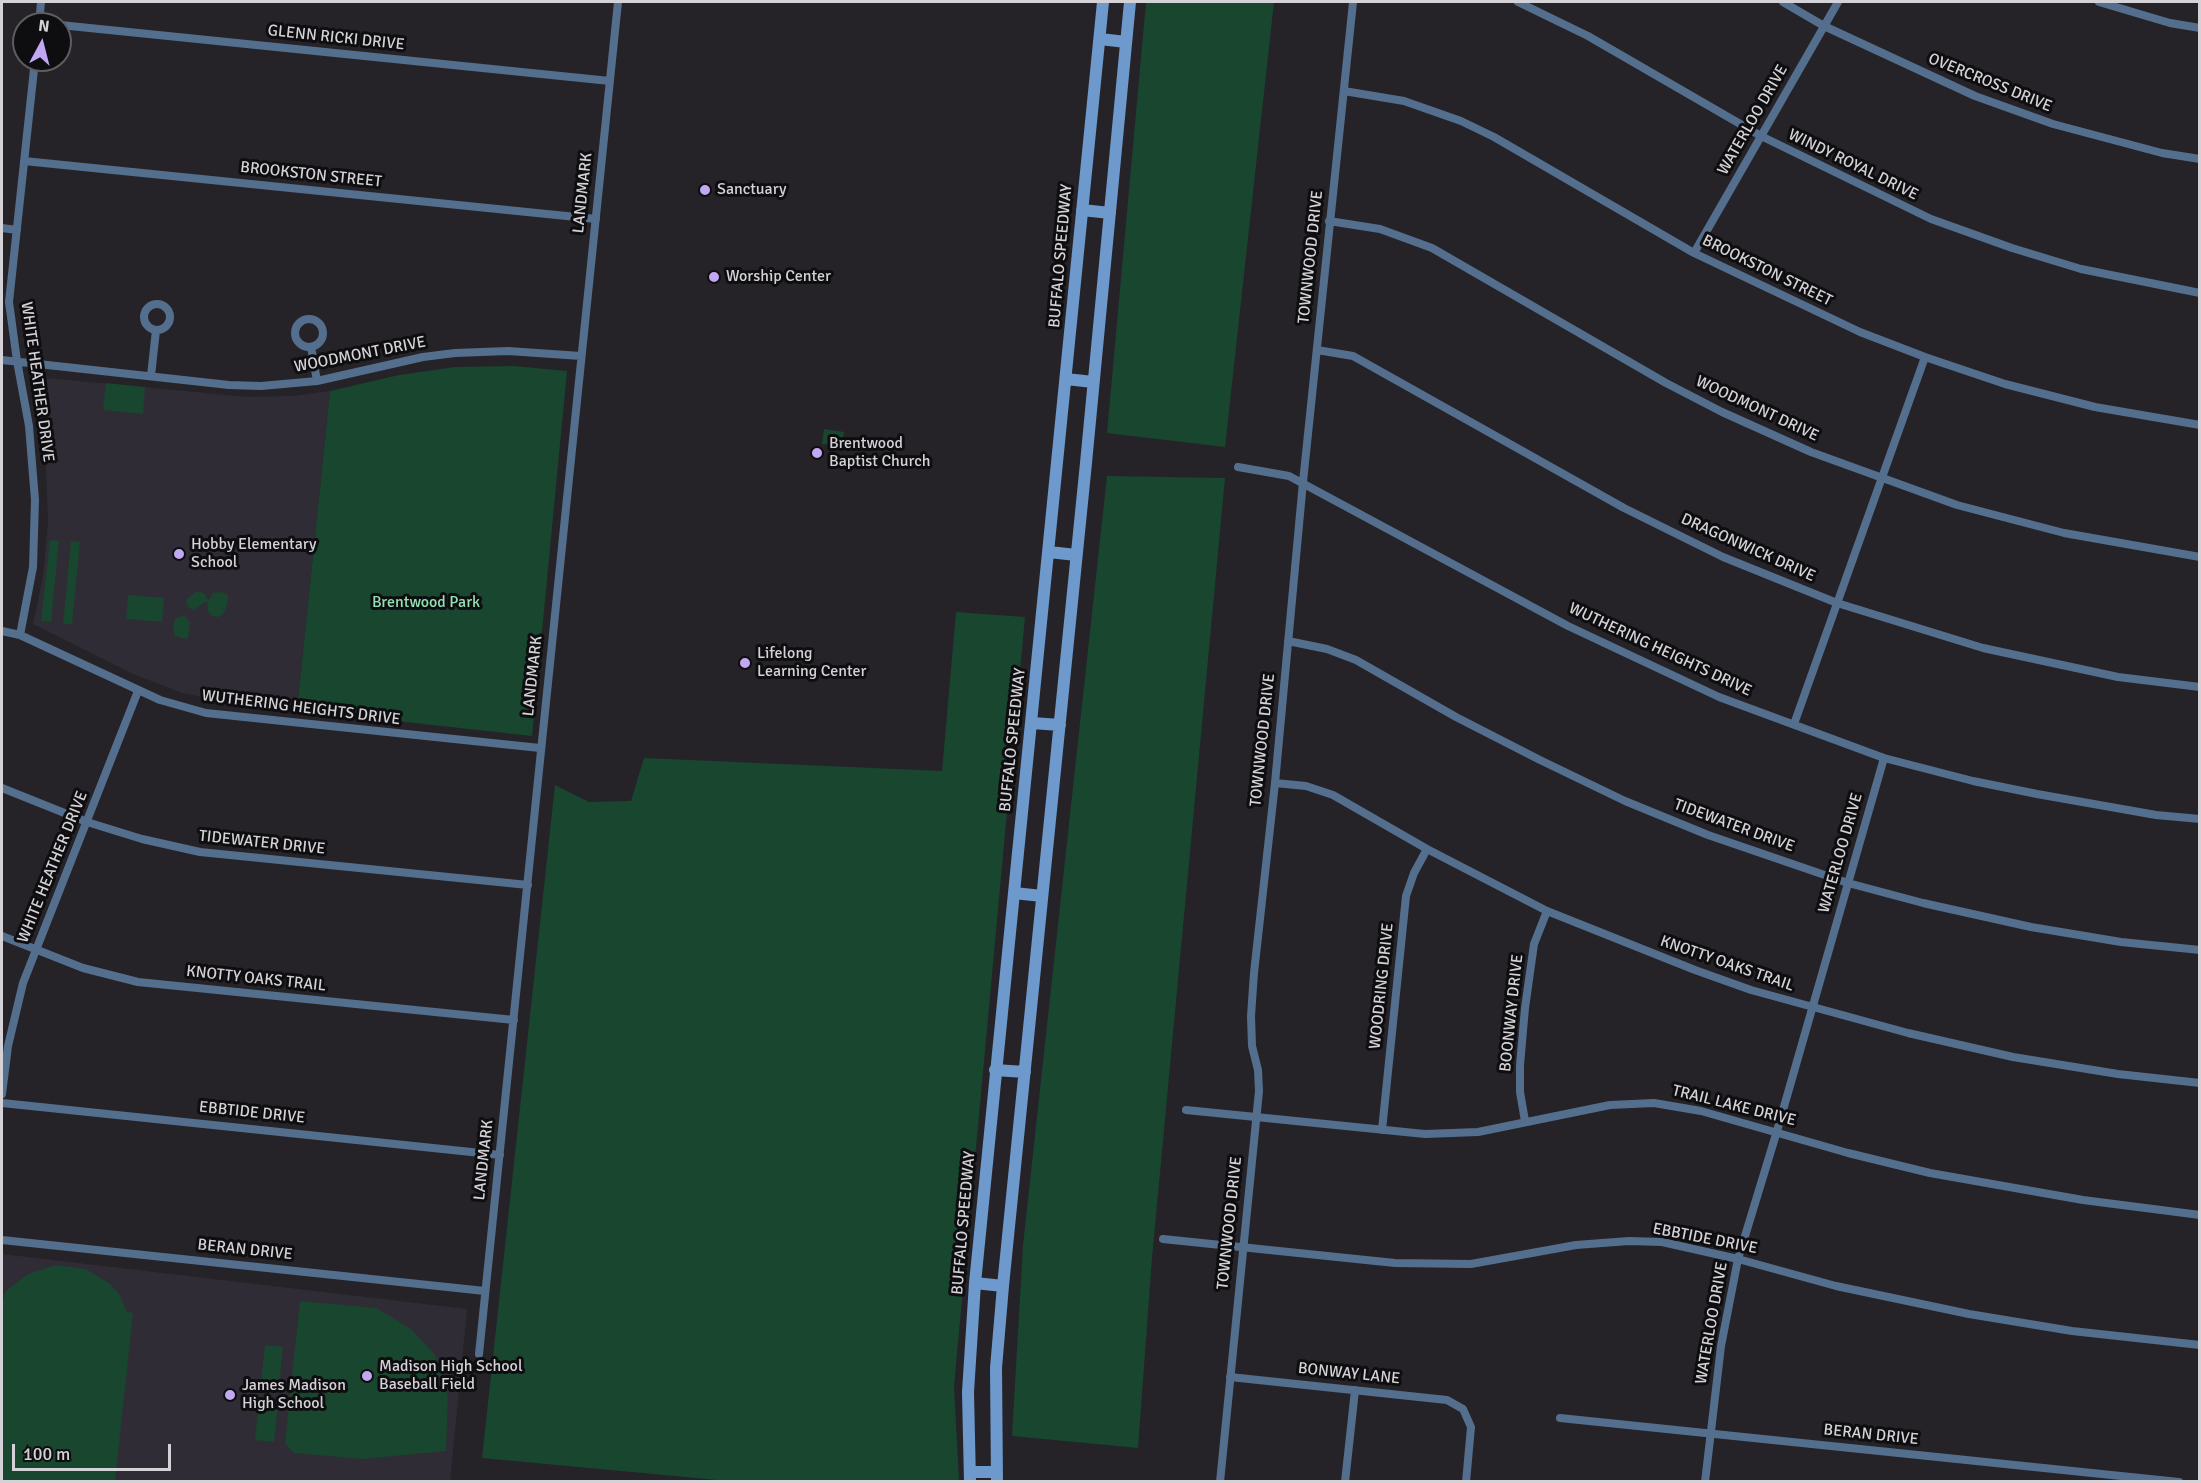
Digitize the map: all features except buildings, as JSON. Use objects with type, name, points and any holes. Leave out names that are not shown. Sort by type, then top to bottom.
[{"type":"main road","name":"BUFFALO SPEEDWAY","points":[[970,1477],[968,1392],[975,1283],[1103,2]]},
{"type":"main road","points":[[970,1477],[996,1477],[996,1368],[1003,1286],[1130,2]]},
{"type":"main road","points":[[1100,39],[1126,42]]},
{"type":"main road","points":[[1082,210],[1110,213]]},
{"type":"main road","points":[[1066,379],[1094,382]]},
{"type":"main road","points":[[1049,552],[1076,555]]},
{"type":"main road","points":[[1032,723],[1059,725]]},
{"type":"main road","points":[[1014,893],[1042,896]]},
{"type":"main road","points":[[995,1070],[1025,1072]]},
{"type":"main road","points":[[975,1283],[1003,1286]]},
{"type":"street","name":"LANDMARK","points":[[479,1354],[618,2]]},
{"type":"street","name":"TOWNWOOD DRIVE","points":[[1220,1482],[1256,1118],[1258,1070],[1252,1046],[1251,1016],[1254,973],[1353,2]]},
{"type":"street","name":"WINDY ROYAL DRIVE","points":[[1518,2],[1588,36],[1761,136],[1931,219],[2012,248],[2081,268],[2199,293]]},
{"type":"street","name":"OVERCROSS DRIVE","points":[[1783,2],[1824,26],[1975,96],[2053,124],[2162,153],[2199,159]]},
{"type":"street","name":"WATERLOO DRIVE","points":[[1694,253],[1838,2]]},
{"type":"street","points":[[2098,2],[2170,23],[2199,28]]},
{"type":"street","name":"GLENN RICKI DRIVE","points":[[72,26],[610,81]]},
{"type":"street","name":"WHITE HEATHER DRIVE","points":[[20,635],[33,567],[35,500],[29,426],[9,302],[34,72]]},
{"type":"street","name":"BROOKSTON STREET","points":[[1344,91],[1404,100],[1461,121],[1494,137],[1694,253],[1860,332],[2005,384],[2095,407],[2199,425]]},
{"type":"street","name":"BROOKSTON STREET","points":[[24,161],[596,219]]},
{"type":"street","name":"WOODMONT DRIVE","points":[[1329,221],[1380,229],[1432,248],[1666,383],[1722,412],[1811,452],[1957,505],[2064,533],[2199,557]]},
{"type":"street","points":[[2,228],[17,230]]},
{"type":"street","points":[[151,376],[156,330]]},
{"type":"street","points":[[311,347],[317,381]]},
{"type":"street","name":"DRAGONWICK DRIVE","points":[[1317,350],[1353,356],[1624,508],[1723,557],[1837,603],[1983,648],[2118,678],[2199,687]]},
{"type":"street","name":"WOODMONT DRIVE","points":[[2,360],[229,385],[317,381],[423,357],[455,353],[508,351],[581,356]]},
{"type":"street","points":[[1794,724],[1925,357]]},
{"type":"street","name":"WUTHERING HEIGHTS DRIVE","points":[[1238,467],[1289,476],[1303,482],[1568,626],[1719,697],[1884,758],[1973,781],[2037,794],[2199,819]]},
{"type":"street","name":"WUTHERING HEIGHTS DRIVE","points":[[2,631],[20,635],[138,691],[184,708],[225,716],[540,748]]},
{"type":"street","name":"TIDEWATER DRIVE","points":[[1288,641],[1327,649],[1356,660],[1487,733],[1626,801],[1708,835],[1848,883],[1923,903],[2031,927],[2121,942],[2199,950]]},
{"type":"street","name":"WHITE HEATHER DRIVE","points":[[2,1094],[8,1046],[24,983],[138,691]]},
{"type":"street","name":"WATERLOO DRIVE","points":[[1705,1482],[1727,1310],[1738,1259],[1884,758]]},
{"type":"street","name":"KNOTTY OAKS TRAIL","points":[[1275,783],[1306,786],[1333,795],[1427,849],[1547,910],[1695,970],[1751,990],[1813,1008],[2013,1057],[2118,1074],[2199,1083]]},
{"type":"street","name":"TIDEWATER DRIVE","points":[[2,788],[87,822],[141,839],[200,852],[528,885]]},
{"type":"street","name":"WOODRING DRIVE","points":[[1382,1130],[1406,896],[1414,873],[1427,849]]},
{"type":"street","name":"BOONWAY DRIVE","points":[[1524,1121],[1520,1092],[1520,1065],[1528,986],[1534,944],[1547,910]]},
{"type":"street","name":"KNOTTY OAKS TRAIL","points":[[2,936],[84,968],[138,982],[514,1020]]},
{"type":"street","name":"TRAIL LAKE DRIVE","points":[[1186,1110],[1425,1134],[1478,1131],[1610,1105],[1654,1102],[1701,1111],[1848,1153],[1930,1173],[2083,1200],[2199,1215]]},
{"type":"street","name":"EBBTIDE DRIVE","points":[[2,1103],[500,1155]]},
{"type":"street","name":"EBBTIDE DRIVE","points":[[1163,1239],[1395,1263],[1471,1264],[1576,1245],[1629,1241],[1662,1242],[1738,1259],[1836,1286],[1959,1312],[2072,1331],[2199,1346]]},
{"type":"street","name":"BERAN DRIVE","points":[[2,1240],[485,1291]]},
{"type":"street","name":"BONWAY LANE","points":[[1230,1377],[1447,1400],[1463,1409],[1472,1426],[1466,1482]]},
{"type":"street","points":[[1345,1482],[1355,1390]]},
{"type":"street","name":"BERAN DRIVE","points":[[1560,1418],[2179,1482]]},
{"type":"shaded area","name":"Hobby Elementary School","points":[[35,377],[248,397],[293,396],[330,391],[297,710],[226,702],[183,693],[133,674],[33,624],[43,577],[48,522],[45,436]]},
{"type":"shaded area","name":"James Madison High School","points":[[2,1254],[467,1309],[450,1481],[2,1482]]},
{"type":"green space","points":[[1146,2],[1274,2],[1225,447],[1107,433]]},
{"type":"green space","name":"Brentwood Park","points":[[514,366],[567,371],[532,736],[297,710],[330,391],[399,375],[455,367]]},
{"type":"green space","points":[[106,383],[145,387],[143,414],[103,410]]},
{"type":"green space","points":[[824,429],[844,432],[842,446],[822,444]]},
{"type":"green space","points":[[1107,476],[1225,478],[1152,1258],[1138,1448],[1012,1436],[1023,1245]]},
{"type":"green space","points":[[50,540],[59,541],[51,622],[41,621]]},
{"type":"green space","points":[[71,541],[80,542],[72,624],[63,624]]},
{"type":"green space","points":[[197,591],[205,594],[208,601],[213,593],[221,592],[228,595],[223,614],[218,617],[212,616],[208,611],[207,601],[193,610],[188,607],[186,600]]},
{"type":"green space","points":[[128,595],[164,598],[162,622],[126,619]]},
{"type":"green space","points":[[956,612],[1025,617],[954,1386],[959,1481],[728,1481],[482,1458],[555,785],[589,802],[631,801],[644,758],[942,771]]},
{"type":"green space","points":[[184,615],[190,623],[186,639],[175,636],[173,628],[175,619]]},
{"type":"green space","points":[[56,1265],[86,1269],[110,1284],[119,1294],[127,1312],[133,1313],[115,1481],[2,1481],[2,1303],[6,1291],[28,1274]]},
{"type":"green space","name":"Madison High School Baseball Field","points":[[300,1301],[376,1308],[411,1329],[435,1355],[448,1396],[446,1451],[362,1459],[294,1453],[285,1443]]},
{"type":"green space","points":[[265,1345],[283,1347],[279,1385],[261,1383]]},
{"type":"green space","points":[[259,1402],[278,1404],[274,1442],[255,1440]]},
{"type":"place","name":"Sanctuary","points":[[705,190]]},
{"type":"place","name":"Worship Center","points":[[714,277]]},
{"type":"place","name":"Brentwood Baptist Church","points":[[817,453]]},
{"type":"place","name":"Hobby Elementary School","points":[[179,554]]},
{"type":"place","name":"Lifelong Learning Center","points":[[745,663]]},
{"type":"place","name":"Madison High School Baseball Field","points":[[367,1376]]},
{"type":"place","name":"James Madison High School","points":[[230,1395]]}]
